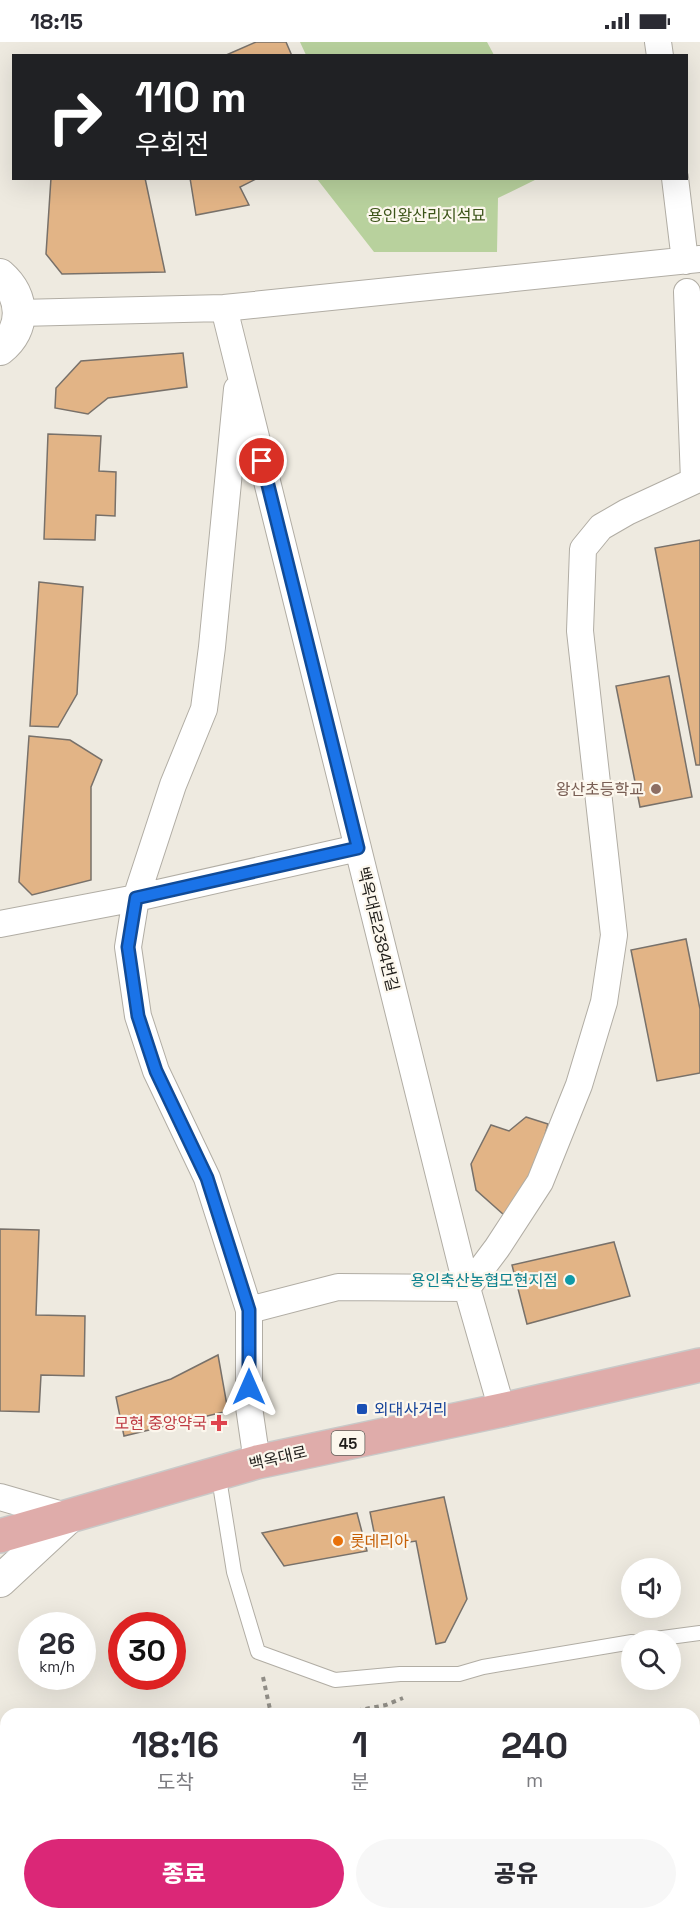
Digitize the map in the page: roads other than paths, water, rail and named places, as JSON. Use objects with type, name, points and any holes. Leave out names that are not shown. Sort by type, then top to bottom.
[{"type":"main road","name":"백옥대로","points":[[0,1536],[257,1462],[700,1365]]},
{"type":"street","points":[[249,1310],[338,1287],[467,1288],[497,1248],[540,1182],[579,1085],[604,1002],[614,935],[580,631],[583,549],[601,527],[627,512],[694,481],[691,278],[675,180]]},
{"type":"street","points":[[0,275],[12,287],[18,302],[19,313],[15,332],[8,344],[0,350]]},
{"type":"street","points":[[19,313],[224,308],[691,278]]},
{"type":"street","name":"백옥대로2384번길","points":[[224,308],[467,1288],[502,1410]]},
{"type":"street","points":[[239,370],[204,709],[173,785],[136,898],[128,947],[138,1016],[156,1071],[207,1178],[249,1310],[249,1407],[257,1462]]},
{"type":"street","points":[[0,924],[136,898],[358,848]]},
{"type":"street","points":[[0,1497],[69,1517]]},
{"type":"street","points":[[0,1581],[69,1517]]},
{"type":"lane","points":[[218,1473],[234,1572],[258,1652],[335,1680],[400,1674],[459,1674],[483,1667],[621,1644]]},
{"type":"lane","points":[[681,1635],[700,1632]]},
{"type":"place","name":"왕산초등학교","points":[[656,789]]},
{"type":"place","name":"용인축산농협모현지점","points":[[570,1280]]},
{"type":"place","name":"외대사거리","points":[[362,1409]]},
{"type":"place","name":"모현 중앙약국","points":[[219,1423]]},
{"type":"place","name":"롯데리아","points":[[338,1541]]},
{"type":"park label","name":"용인왕산리지석묘","points":[[427,215]]}]
